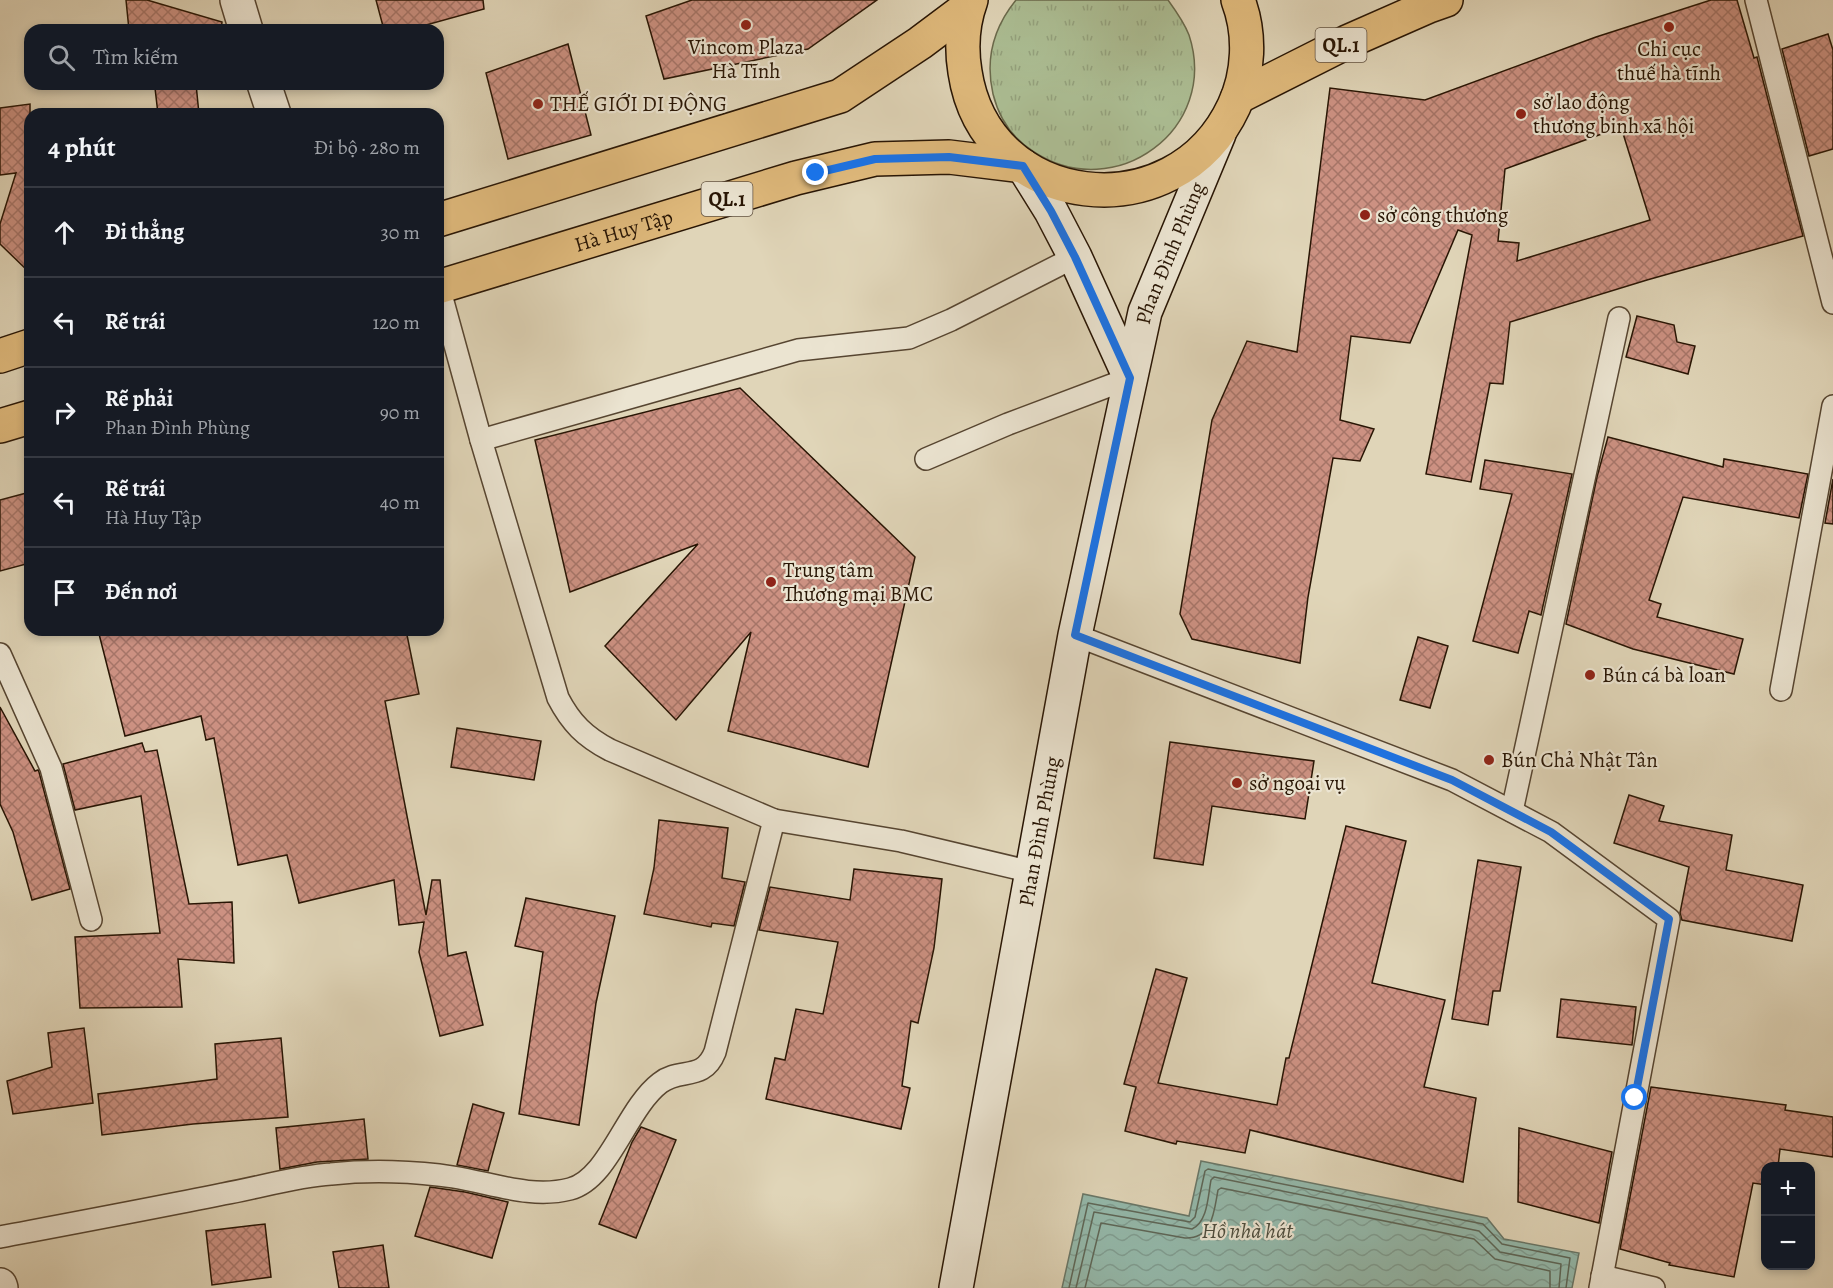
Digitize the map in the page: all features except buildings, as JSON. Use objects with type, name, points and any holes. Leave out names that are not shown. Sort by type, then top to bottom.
[{"type":"main road","points":[[237,0],[244,24]]},
{"type":"main road","name":"QL.1","points":[[970,4],[964,32],[963,58],[966,83],[975,108],[987,130],[1023,166],[1047,179],[1073,188],[1100,191],[1127,189],[1153,182],[1178,170],[1200,154],[1218,134],[1238,97],[1244,75],[1247,51],[1245,28],[1238,0]]},
{"type":"main road","name":"QL.1","points":[[1238,97],[1347,42],[1446,0]]},
{"type":"main road","name":"QL.1","points":[[444,218],[840,96],[920,43],[970,4]]},
{"type":"main road","points":[[266,90],[272,108]]},
{"type":"main road","name":"Phan Đình Phùng","points":[[956,1288],[1075,635],[1130,378],[1145,312],[1218,134]]},
{"type":"main road","name":"Hà Huy Tập","points":[[444,285],[796,178],[875,159],[949,157],[1023,166]]},
{"type":"main road","name":"Phan Đình Phùng","points":[[1023,166],[1051,211],[1075,257],[1130,378]]},
{"type":"main road","points":[[0,356],[24,348]]},
{"type":"main road","points":[[0,426],[24,419]]},
{"type":"lane","points":[[1756,0],[1833,303]]},
{"type":"lane","points":[[481,440],[798,350],[909,338],[951,320],[1075,257]]},
{"type":"lane","points":[[444,308],[558,698],[568,717],[580,731],[610,750],[774,820],[901,841],[1032,873]]},
{"type":"lane","points":[[1512,811],[1619,318]]},
{"type":"lane","points":[[926,459],[1008,424],[1130,378]]},
{"type":"lane","points":[[1781,690],[1833,406]]},
{"type":"lane","points":[[1075,635],[1452,780],[1551,832],[1669,919],[1601,1282],[1654,1288]]},
{"type":"lane","points":[[0,654],[51,768],[91,920]]},
{"type":"lane","points":[[0,1237],[330,1174],[406,1173],[453,1177],[523,1191],[570,1189],[584,1183],[596,1174],[639,1105],[658,1085],[668,1078],[702,1071],[711,1062],[774,820]]},
{"type":"green space","points":[[1016,0],[1168,0],[1189,35],[1195,69],[1189,100],[1175,127],[1153,149],[1127,163],[1097,169],[1065,166],[1026,147],[1003,119],[993,94],[990,68],[997,32]]},
{"type":"water","name":"Hồ nhà hát","points":[[1201,1161],[1487,1218],[1504,1239],[1579,1253],[1572,1288],[1062,1288],[1083,1194],[1189,1216]]},
{"type":"place","name":"Vincom Plaza Hà Tĩnh","points":[[746,25]]},
{"type":"place","name":"Chi cục thuế hà tĩnh","points":[[1669,27]]},
{"type":"place","name":"THẾ GIỚI DI ĐỘNG","points":[[538,104]]},
{"type":"place","name":"sở lao động thương binh xã hội","points":[[1521,114]]},
{"type":"place","name":"sở công thương","points":[[1365,215]]},
{"type":"place","name":"Trung tâm Thương mại BMC","points":[[771,582]]},
{"type":"place","name":"Bún cá bà loan","points":[[1590,675]]},
{"type":"place","name":"Bún Chả Nhật Tân","points":[[1489,760]]},
{"type":"place","name":"sở ngoại vụ","points":[[1237,783]]},
{"type":"route","points":[[816,173],[875,159],[949,157],[1023,166],[1051,211],[1075,257],[1130,378],[1075,635],[1452,780],[1551,832],[1669,919],[1635,1098]]}]
